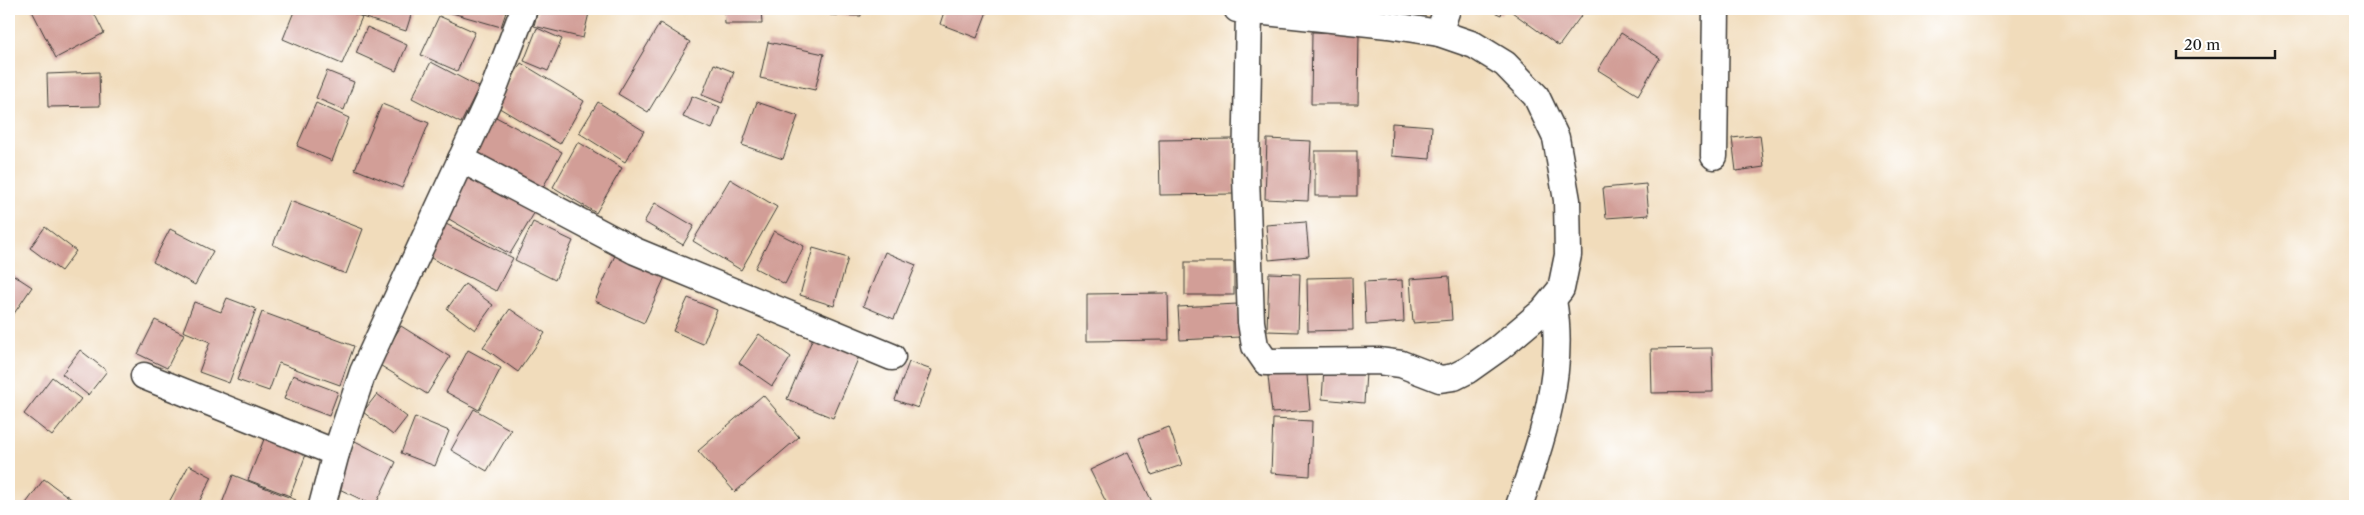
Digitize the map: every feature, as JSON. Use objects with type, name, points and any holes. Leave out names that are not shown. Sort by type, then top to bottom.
[{"type":"street","points":[[322,506],[336,453],[363,372],[494,88],[524,9]]},
{"type":"street","points":[[1438,34],[1447,9]]},
{"type":"street","points":[[1714,156],[1716,9]]},
{"type":"street","points":[[1243,10],[1388,25],[1438,34],[1474,45],[1506,64],[1536,96],[1556,138],[1567,200],[1568,255],[1561,289],[1543,311],[1499,348],[1454,377],[1440,379],[1400,364],[1378,360],[1266,362],[1255,346],[1251,322],[1243,10]]},
{"type":"street","points":[[461,159],[635,251],[892,357]]},
{"type":"street","points":[[1519,506],[1545,430],[1553,388],[1557,357],[1557,323],[1553,300]]},
{"type":"street","points":[[144,376],[336,453]]},
{"type":"building","points":[[31,9],[92,9],[104,33],[56,58]]},
{"type":"building","points":[[295,9],[343,9],[362,17],[342,64],[283,39]]},
{"type":"building","points":[[365,9],[413,9],[406,31],[362,17]]},
{"type":"building","points":[[438,9],[507,9],[501,27]]},
{"type":"building","points":[[538,9],[590,9],[583,38],[534,26]]},
{"type":"building","points":[[724,9],[761,9],[762,24],[725,24]]},
{"type":"building","points":[[829,9],[861,9],[861,16],[830,15]]},
{"type":"building","points":[[945,9],[988,9],[977,38],[940,24]]},
{"type":"building","points":[[1487,9],[1503,9],[1501,15]]},
{"type":"building","points":[[1514,9],[1586,9],[1559,46],[1512,12]]},
{"type":"building","points":[[439,16],[475,32],[457,71],[421,55]]},
{"type":"building","points":[[660,23],[690,42],[648,112],[618,94]]},
{"type":"building","points":[[367,27],[407,45],[396,71],[356,53]]},
{"type":"building","points":[[537,28],[562,39],[548,71],[524,61]]},
{"type":"building","points":[[1312,32],[1359,33],[1358,104],[1311,104]]},
{"type":"building","points":[[1621,33],[1660,58],[1638,95],[1598,70]]},
{"type":"building","points":[[768,42],[824,54],[815,90],[760,78]]},
{"type":"building","points":[[431,62],[479,87],[461,123],[412,98]]},
{"type":"building","points":[[521,63],[584,101],[560,144],[496,106]]},
{"type":"building","points":[[714,64],[734,72],[722,103],[702,95]]},
{"type":"building","points":[[327,71],[354,82],[344,110],[316,98]]},
{"type":"building","points":[[99,72],[100,106],[48,107],[47,74]]},
{"type":"building","points":[[692,96],[720,107],[712,129],[683,117]]},
{"type":"building","points":[[598,102],[644,131],[625,162],[579,133]]},
{"type":"building","points":[[757,102],[798,116],[783,159],[742,145]]},
{"type":"building","points":[[316,103],[349,118],[332,161],[297,146]]},
{"type":"building","points":[[382,104],[429,123],[402,188],[355,169]]},
{"type":"building","points":[[494,116],[562,152],[541,191],[474,156]]},
{"type":"building","points":[[1392,123],[1432,126],[1430,159],[1391,156]]},
{"type":"building","points":[[1760,135],[1764,167],[1736,171],[1732,138]]},
{"type":"building","points":[[1233,139],[1234,194],[1160,195],[1159,140]]},
{"type":"building","points":[[1267,139],[1311,141],[1308,201],[1265,199]]},
{"type":"building","points":[[578,142],[622,168],[596,213],[553,187]]},
{"type":"building","points":[[1315,151],[1357,151],[1357,196],[1315,196]]},
{"type":"building","points":[[468,171],[536,210],[510,254],[442,215]]},
{"type":"building","points":[[730,179],[777,207],[741,270],[693,241]]},
{"type":"building","points":[[1646,184],[1649,215],[1606,218],[1603,188]]},
{"type":"building","points":[[290,201],[363,229],[346,274],[273,245]]},
{"type":"building","points":[[655,203],[694,226],[683,245],[644,222]]},
{"type":"building","points":[[442,222],[513,258],[496,291],[425,255]]},
{"type":"building","points":[[533,222],[573,241],[555,280],[515,260]]},
{"type":"building","points":[[1306,222],[1309,256],[1269,260],[1266,225]]},
{"type":"building","points":[[45,227],[76,251],[61,271],[30,248]]},
{"type":"building","points":[[170,229],[213,251],[195,285],[153,262]]},
{"type":"building","points":[[774,231],[804,246],[785,284],[755,268]]},
{"type":"building","points":[[813,248],[848,258],[834,306],[800,295]]},
{"type":"building","points":[[885,252],[916,265],[894,319],[863,306]]},
{"type":"building","points":[[616,253],[665,277],[644,323],[595,301]]},
{"type":"building","points":[[1185,262],[1234,262],[1234,295],[1185,295]]},
{"type":"building","points":[[9,272],[32,287],[11,318],[9,317]]},
{"type":"building","points":[[1269,273],[1300,274],[1298,332],[1267,331]]},
{"type":"building","points":[[1449,276],[1452,320],[1413,323],[1410,279]]},
{"type":"building","points":[[1352,277],[1353,330],[1308,331],[1307,278]]},
{"type":"building","points":[[1402,280],[1404,322],[1366,325],[1364,282]]},
{"type":"building","points":[[465,284],[493,305],[475,330],[447,309]]},
{"type":"building","points":[[1168,293],[1169,340],[1087,341],[1087,294]]},
{"type":"building","points":[[227,298],[256,309],[229,383],[199,372],[210,342],[183,331],[194,302],[221,312]]},
{"type":"building","points":[[688,298],[717,310],[703,344],[673,331]]},
{"type":"building","points":[[1238,304],[1240,337],[1180,340],[1178,307]]},
{"type":"building","points":[[510,309],[545,333],[518,372],[483,347]]},
{"type":"building","points":[[262,312],[354,346],[340,385],[279,363],[269,391],[237,380]]},
{"type":"building","points":[[155,320],[184,334],[167,368],[138,354]]},
{"type":"building","points":[[401,326],[450,357],[427,394],[378,364]]},
{"type":"building","points":[[815,333],[861,352],[833,418],[787,399]]},
{"type":"building","points":[[759,334],[791,357],[772,386],[739,363]]},
{"type":"building","points":[[1712,348],[1713,392],[1652,393],[1651,349]]},
{"type":"building","points":[[80,350],[107,371],[88,395],[62,374]]},
{"type":"building","points":[[468,350],[501,368],[479,410],[446,392]]},
{"type":"building","points":[[909,362],[932,370],[918,408],[895,400]]},
{"type":"building","points":[[1306,364],[1310,410],[1272,413],[1267,367]]},
{"type":"building","points":[[1324,369],[1366,373],[1364,403],[1322,399]]},
{"type":"building","points":[[293,375],[338,392],[329,416],[284,399]]},
{"type":"building","points":[[52,377],[81,399],[52,436],[24,414]]},
{"type":"building","points":[[377,394],[407,417],[393,435],[363,412]]},
{"type":"building","points":[[763,395],[799,437],[735,492],[698,451]]},
{"type":"building","points":[[474,409],[511,430],[487,471],[451,450]]},
{"type":"building","points":[[415,417],[449,431],[435,466],[401,453]]},
{"type":"building","points":[[1273,419],[1312,421],[1310,476],[1271,473]]},
{"type":"building","points":[[1169,427],[1182,465],[1152,475],[1139,438]]},
{"type":"building","points":[[268,429],[310,444],[290,496],[248,480]]},
{"type":"building","points":[[355,441],[396,462],[375,506],[333,486]]},
{"type":"building","points":[[1128,452],[1154,506],[1108,506],[1090,470]]},
{"type":"building","points":[[189,465],[212,477],[197,506],[172,506],[168,504]]},
{"type":"building","points":[[233,475],[296,500],[293,506],[221,506]]},
{"type":"building","points":[[44,479],[81,506],[24,506]]}]
